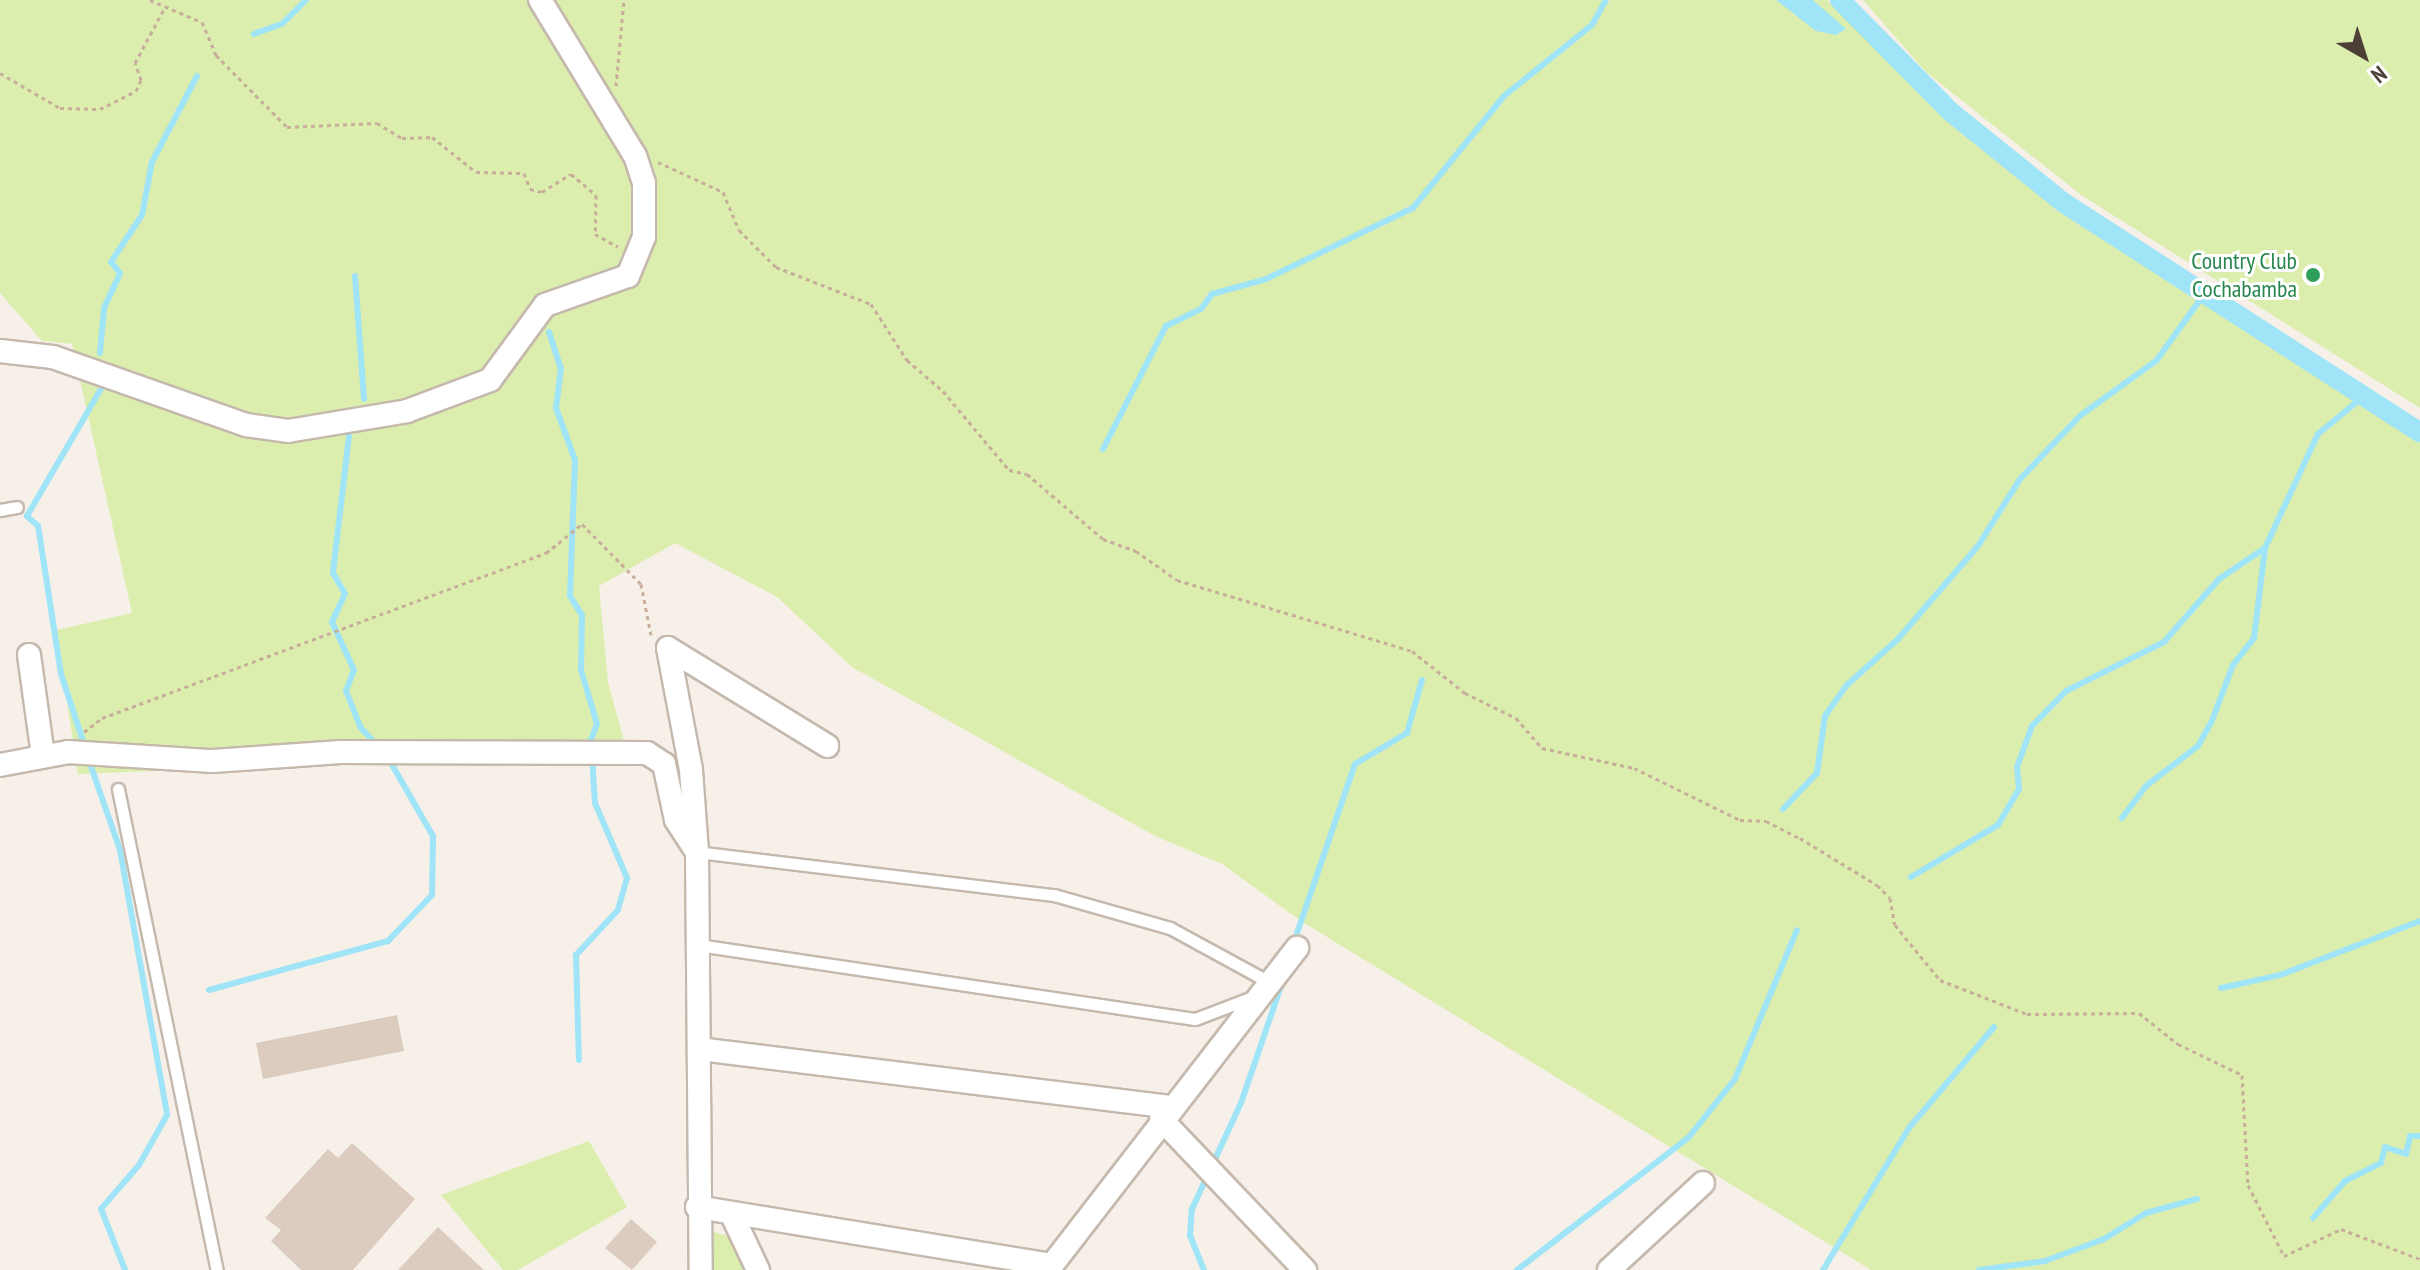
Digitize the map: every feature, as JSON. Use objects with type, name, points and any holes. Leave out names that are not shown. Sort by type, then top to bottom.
[{"type":"street","points":[[0,351],[53,357],[246,425],[288,431],[407,411],[490,380],[545,305],[617,284],[641,253],[646,220],[635,156],[540,0]]},
{"type":"street","points":[[668,648],[827,746]]},
{"type":"street","points":[[668,648],[691,770],[697,852],[697,1207],[701,1270]]},
{"type":"street","points":[[29,655],[43,756]]},
{"type":"street","points":[[0,765],[43,756],[213,761],[341,752],[647,753],[664,764],[676,820],[697,852]]},
{"type":"street","points":[[697,1207],[733,1217],[1053,1267],[1165,1113],[1297,948]]},
{"type":"street","points":[[699,1049],[1165,1113],[1305,1270]]},
{"type":"street","points":[[1609,1270],[1703,1183]]},
{"type":"street","points":[[733,1217],[758,1270]]},
{"type":"lane","points":[[0,510],[17,507]]},
{"type":"lane","points":[[118,789],[217,1270]]},
{"type":"lane","points":[[697,852],[1054,895],[1170,928],[1263,988]]},
{"type":"lane","points":[[698,945],[1195,1019],[1263,988]]},
{"type":"path","points":[[150,0],[164,9],[202,22],[216,55],[287,127],[377,123],[402,138],[432,137],[476,172],[524,173],[530,189],[542,192],[571,174],[596,195],[595,234],[641,253]]},
{"type":"path","points":[[610,118],[627,27],[624,0]]},
{"type":"path","points":[[0,73],[60,108],[100,109],[136,91],[141,80],[135,63],[164,9]]},
{"type":"path","points":[[635,156],[723,192],[739,230],[776,267],[871,304],[907,360],[943,391],[1009,470],[1027,474],[1103,539],[1177,580],[1412,651],[1465,693],[1516,718],[1542,748],[1634,768],[1740,820],[1766,821],[1800,838],[1877,885],[1890,898],[1895,925],[1940,980],[2027,1014],[2139,1013],[2178,1044],[2242,1075],[2248,1185],[2284,1256],[2341,1229],[2420,1259]]},
{"type":"path","points":[[82,734],[102,718],[546,553],[582,524],[641,584],[647,631],[668,648]]},
{"type":"green space","points":[[0,0],[1827,0],[1946,117],[2061,209],[2420,442],[2420,1270],[1871,1270],[1301,921],[1222,864],[1155,836],[852,667],[777,597],[675,543],[599,586],[608,682],[627,752],[78,774],[56,630],[132,613],[72,344],[42,341],[0,293]]},
{"type":"green space","name":"Country Club Cochabamba","points":[[1863,0],[2420,0],[2420,408],[2081,195],[1926,72]]},
{"type":"green space","points":[[589,1141],[627,1207],[518,1270],[503,1270],[441,1195]]},
{"type":"green space","points":[[708,1230],[730,1237],[745,1270],[710,1270]]},
{"type":"water","points":[[1776,0],[1813,0],[1846,29],[1836,35],[1816,31]]},
{"type":"building","points":[[397,1015],[404,1051],[263,1079],[256,1043]]},
{"type":"building","points":[[352,1143],[415,1199],[353,1270],[301,1270],[271,1241],[281,1230],[265,1218],[328,1149],[338,1158]]},
{"type":"building","points":[[631,1219],[657,1242],[632,1270],[605,1248]]},
{"type":"building","points":[[438,1227],[484,1270],[398,1270]]},
{"type":"waterway","points":[[254,34],[282,24],[306,0]]},
{"type":"waterway","points":[[1103,449],[1166,326],[1201,309],[1212,294],[1266,279],[1413,208],[1504,96],[1592,25],[1606,0]]},
{"type":"waterway","points":[[1840,0],[1952,113],[2064,203],[2420,432]]},
{"type":"waterway","points":[[100,353],[104,308],[120,273],[111,262],[142,215],[152,162],[197,76]]},
{"type":"waterway","points":[[355,276],[364,399]]},
{"type":"waterway","points":[[1783,809],[1817,773],[1825,716],[1847,685],[1898,639],[1978,546],[2020,479],[2081,415],[2156,361],[2205,293]]},
{"type":"waterway","points":[[549,332],[561,368],[556,408],[575,460],[570,596],[582,615],[581,670],[597,724],[591,740],[595,803],[627,878],[618,910],[576,955],[579,1060]]},
{"type":"waterway","points":[[85,747],[61,674],[38,526],[27,516],[102,387]]},
{"type":"waterway","points":[[1911,877],[1998,825],[2019,789],[2017,767],[2032,726],[2066,691],[2164,642],[2219,579],[2265,548],[2318,434],[2364,396]]},
{"type":"waterway","points":[[349,436],[333,573],[345,594],[332,622],[354,670],[346,691],[361,728],[377,745]]},
{"type":"waterway","points":[[2122,818],[2146,786],[2198,746],[2211,723],[2233,665],[2254,638],[2265,548]]},
{"type":"waterway","points":[[1294,942],[1355,764],[1407,733],[1422,680]]},
{"type":"waterway","points":[[209,990],[388,941],[432,895],[433,836],[387,756]]},
{"type":"waterway","points":[[88,758],[120,850],[167,1115],[139,1165],[101,1209],[125,1270]]},
{"type":"waterway","points":[[2221,988],[2280,975],[2420,921]]},
{"type":"waterway","points":[[1517,1270],[1689,1137],[1735,1079],[1797,930]]},
{"type":"waterway","points":[[1204,1270],[1190,1235],[1192,1209],[1241,1103],[1283,980]]},
{"type":"waterway","points":[[1823,1270],[1909,1128],[1994,1027]]},
{"type":"waterway","points":[[2313,1218],[2345,1181],[2381,1163],[2385,1147],[2406,1154],[2410,1136],[2420,1136]]},
{"type":"waterway","points":[[1979,1270],[2045,1261],[2104,1239],[2146,1213],[2197,1199]]},
{"type":"place","name":"Country Club Cochabamba","points":[[2313,275]]}]
